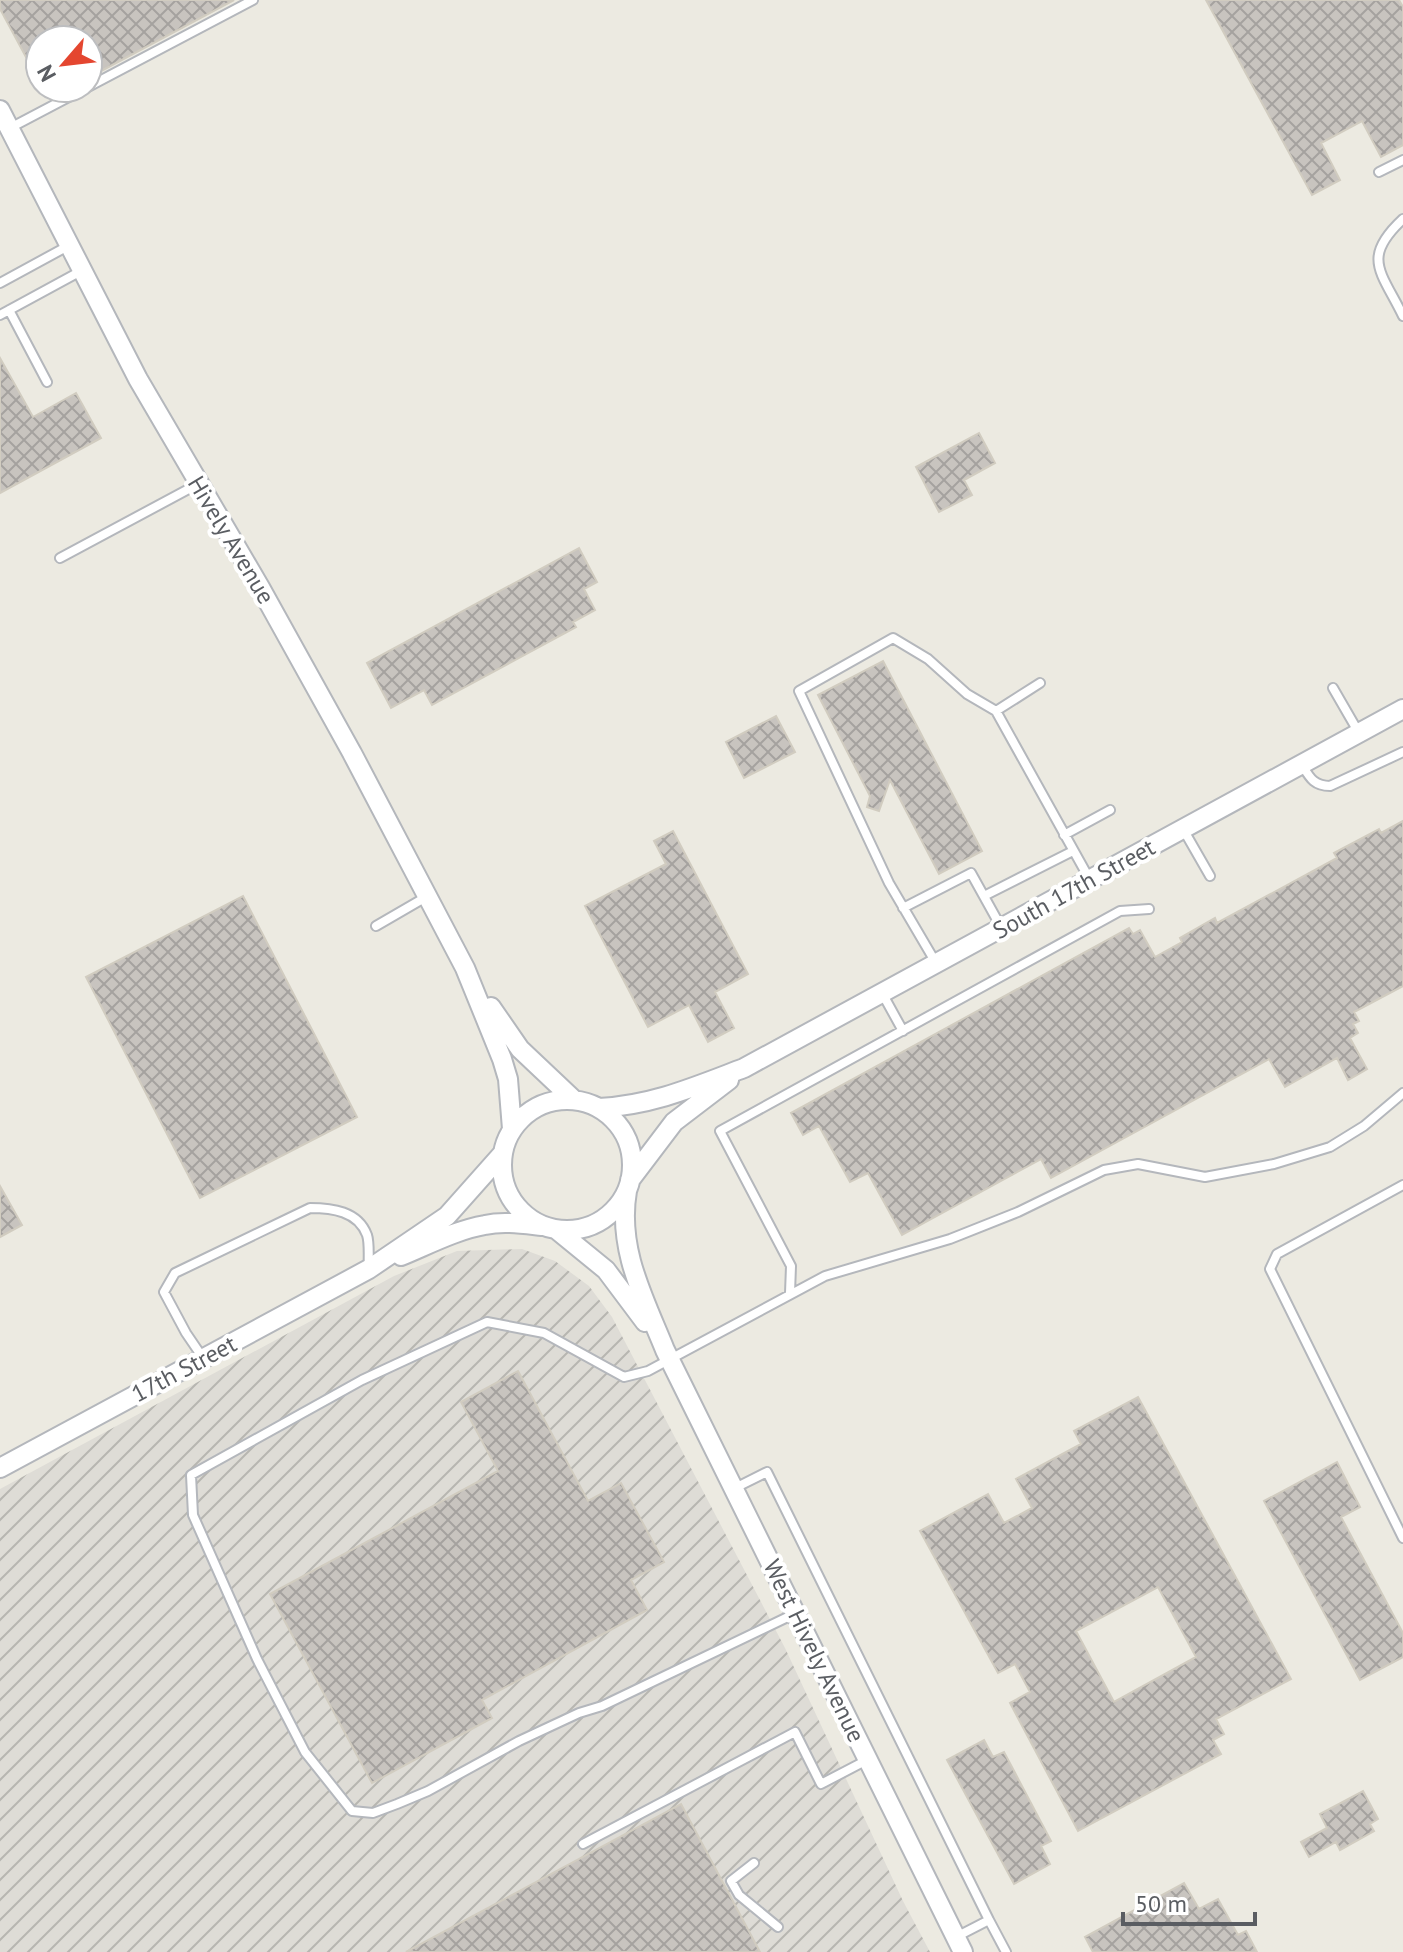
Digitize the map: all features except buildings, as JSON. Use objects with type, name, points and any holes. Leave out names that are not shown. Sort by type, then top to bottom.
[{"type":"street","name":"Hively Avenue","points":[[0,110],[138,379],[261,589],[352,753],[465,968],[508,1079],[512,1129]]},
{"type":"street","name":"South 17th Street","points":[[744,1068],[1403,709]]},
{"type":"street","name":"Hively Avenue","points":[[465,968],[520,1049],[574,1100]]},
{"type":"street","points":[[668,1355],[606,1270],[551,1228],[526,1215],[512,1199],[503,1178],[503,1153],[512,1129],[533,1109],[546,1103],[574,1100],[599,1108],[652,1102],[744,1068]]},
{"type":"street","points":[[551,1228],[580,1229],[604,1219],[622,1201],[656,1142],[674,1122],[744,1068]]},
{"type":"street","points":[[599,1108],[621,1128],[628,1141],[631,1154],[624,1223],[629,1260],[668,1355]]},
{"type":"street","name":"17th Street","points":[[369,1269],[447,1216],[503,1153]]},
{"type":"street","name":"17th Street","points":[[0,1468],[369,1269],[462,1230],[482,1225],[507,1223],[551,1228]]},
{"type":"street","name":"West Hively Avenue","points":[[668,1355],[959,1945]]},
{"type":"lane","points":[[104,79],[253,0]]},
{"type":"lane","points":[[9,128],[56,104]]},
{"type":"lane","points":[[1379,172],[1403,160]]},
{"type":"lane","points":[[1403,219],[1379,246],[1377,263],[1403,316]]},
{"type":"lane","points":[[0,283],[68,246]]},
{"type":"lane","points":[[0,315],[81,271]]},
{"type":"lane","points":[[9,310],[47,382]]},
{"type":"lane","points":[[60,558],[198,484]]},
{"type":"lane","points":[[936,964],[889,883],[799,691],[893,638],[928,659],[967,694],[996,711],[1090,880]]},
{"type":"lane","points":[[996,711],[1040,683]]},
{"type":"lane","points":[[1333,688],[1359,733]]},
{"type":"lane","points":[[1302,764],[1310,779],[1319,786],[1330,786],[1403,752]]},
{"type":"lane","points":[[1064,835],[1110,810]]},
{"type":"lane","points":[[1183,829],[1210,876]]},
{"type":"lane","points":[[984,896],[1073,851]]},
{"type":"lane","points":[[903,908],[971,873],[1001,928]]},
{"type":"lane","points":[[376,926],[427,896]]},
{"type":"lane","points":[[790,1293],[791,1266],[720,1131],[1120,911],[1149,909]]},
{"type":"lane","points":[[882,993],[903,1031]]},
{"type":"lane","points":[[795,1613],[615,1700],[519,1741],[428,1791],[373,1813],[352,1811],[305,1752],[257,1659],[193,1515],[191,1475],[362,1380],[487,1322],[544,1333],[624,1377],[648,1371],[668,1355],[825,1276],[950,1239],[1018,1212],[1104,1170],[1138,1164],[1205,1177],[1274,1164],[1330,1147],[1364,1126],[1403,1093]]},
{"type":"lane","points":[[1403,1185],[1277,1254],[1270,1269],[1403,1538]]},
{"type":"lane","points":[[203,1359],[164,1292],[175,1273],[310,1208],[332,1208],[350,1214],[366,1234],[369,1269]]},
{"type":"lane","points":[[734,1489],[767,1472],[1006,1952]]},
{"type":"lane","points":[[583,1844],[795,1732],[821,1784],[868,1760]]},
{"type":"lane","points":[[754,1863],[731,1881],[739,1895],[778,1927]]},
{"type":"lane","points":[[959,1945],[989,1920]]},
{"type":"shaded area","points":[[522,1249],[555,1261],[589,1286],[612,1317],[785,1648],[903,1901],[930,1952],[0,1952],[0,1489],[394,1276],[457,1251]]}]
